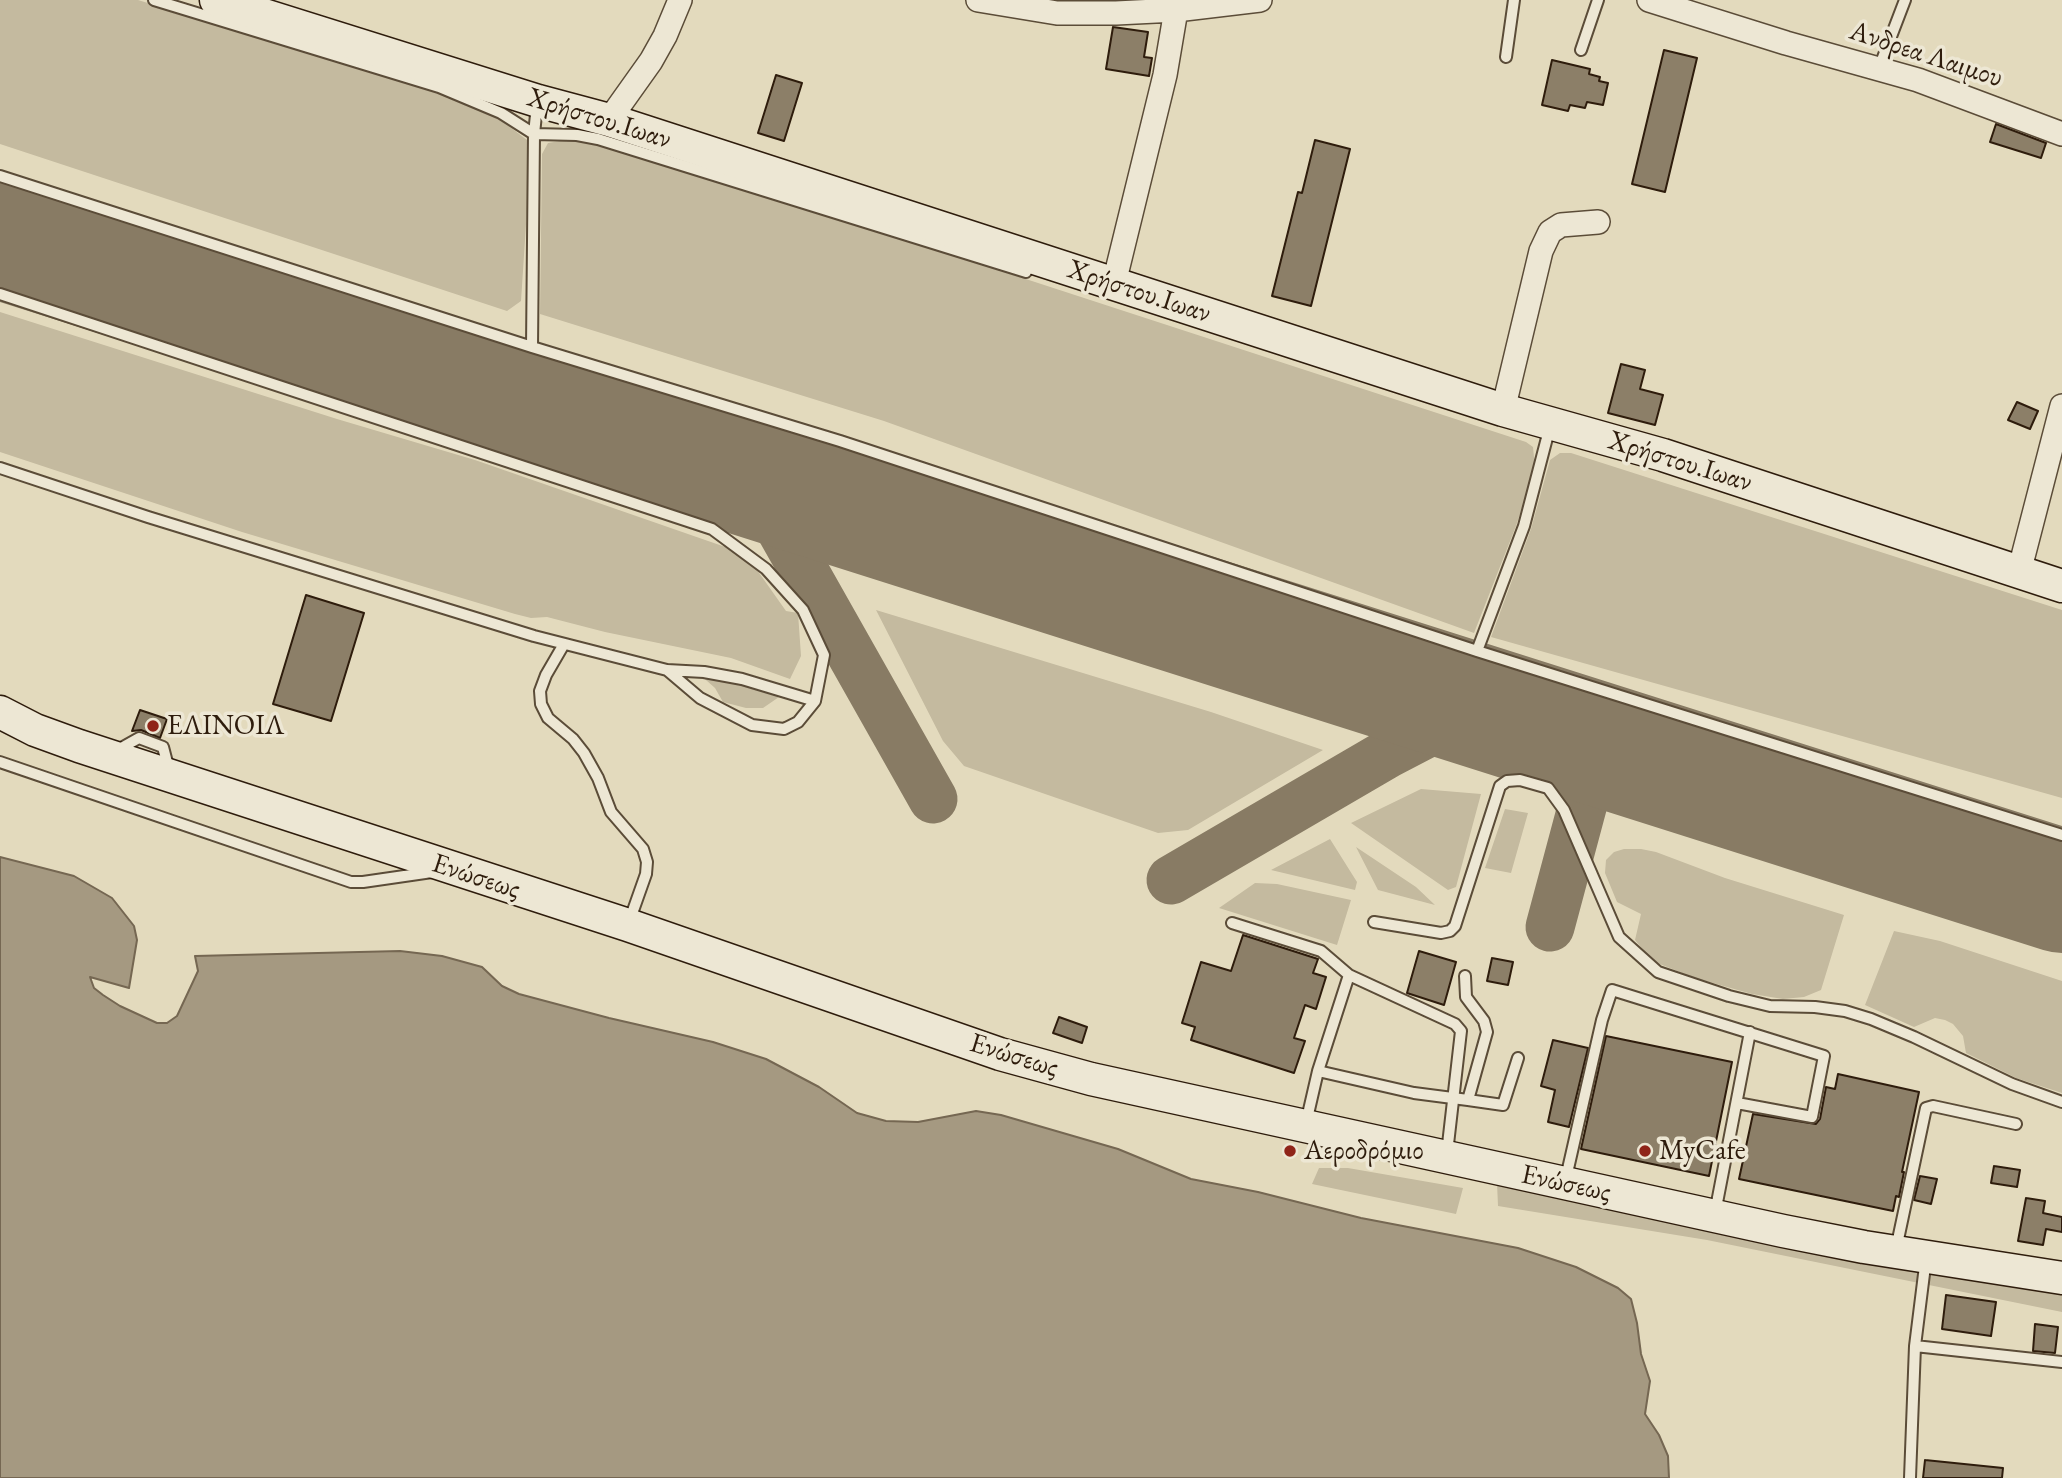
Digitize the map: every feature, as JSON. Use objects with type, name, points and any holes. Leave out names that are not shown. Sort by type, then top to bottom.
[{"type":"main road","name":"Χρήστου.Ιωαν","points":[[216,0],[280,14],[538,101],[609,120],[1503,410],[1674,459],[2062,586]]},
{"type":"main road","name":"Ενώσεως","points":[[0,712],[35,730],[107,756],[628,925],[1000,1054],[1091,1079],[1715,1215],[1911,1254],[2062,1278]]},
{"type":"street","points":[[609,120],[651,61],[680,0]]},
{"type":"street","points":[[978,0],[1116,13],[1176,10],[1260,0]]},
{"type":"street","name":"Ανδρεα Λαιμου","points":[[1649,0],[1917,80],[2062,134]]},
{"type":"street","points":[[1114,283],[1160,97],[1176,10]]},
{"type":"street","points":[[1503,410],[1541,251],[1550,232],[1561,225],[1598,222]]},
{"type":"street","points":[[2018,572],[2062,407]]},
{"type":"lane","points":[[154,0],[439,87],[492,109],[534,134],[577,135],[598,139],[1041,276]]},
{"type":"lane","points":[[1506,57],[1514,0]]},
{"type":"lane","points":[[1581,50],[1598,0]]},
{"type":"lane","points":[[1879,68],[1905,0]]},
{"type":"lane","points":[[532,347],[534,134],[538,101]]},
{"type":"lane","points":[[0,176],[532,347],[840,441],[1477,651],[2062,835]]},
{"type":"lane","points":[[0,294],[712,529],[766,569],[803,610],[824,655],[815,701],[798,722],[784,729],[752,726],[700,698],[667,670]]},
{"type":"lane","points":[[1334,368],[1561,439]]},
{"type":"lane","points":[[1477,651],[1524,526],[1548,434]]},
{"type":"lane","points":[[0,468],[148,517],[564,644],[667,670],[704,672],[742,679],[815,701]]},
{"type":"lane","points":[[564,644],[546,675],[540,691],[541,704],[548,719],[573,739],[584,753],[598,778],[611,811],[643,849],[647,862],[646,874],[628,925]]},
{"type":"lane","points":[[0,762],[351,882],[451,869]]},
{"type":"lane","points":[[1374,922],[1441,933],[1450,931],[1455,926],[1500,786],[1507,781],[1520,780],[1548,789],[1564,810],[1619,937],[1658,972],[1729,996],[1770,1006],[1815,1007],[1845,1011],[1871,1019],[2012,1084],[2062,1102]]},
{"type":"lane","points":[[1232,923],[1321,951],[1349,975],[1455,1024],[1461,1031],[1447,1158]]},
{"type":"lane","points":[[1306,1126],[1318,1071],[1349,975]]},
{"type":"lane","points":[[1465,976],[1466,997],[1483,1021],[1487,1032],[1468,1100]]},
{"type":"lane","points":[[1564,1184],[1602,1020],[1612,990],[1824,1056],[1812,1117],[1737,1103]]},
{"type":"lane","points":[[1715,1215],[1750,1032]]},
{"type":"lane","points":[[1318,1071],[1414,1094],[1503,1105],[1518,1058]]},
{"type":"lane","points":[[1910,1478],[1915,1346],[1911,1254],[1926,1108],[1933,1106],[2016,1124]]},
{"type":"lane","points":[[1915,1346],[2062,1362]]},
{"type":"shaded area","points":[[0,0],[138,0],[437,92],[497,117],[527,140],[531,148],[521,301],[507,311],[0,144]]},
{"type":"shaded area","points":[[572,139],[603,146],[946,253],[1526,442],[1533,447],[1535,468],[1516,526],[1474,633],[884,421],[540,314],[542,154],[548,143]]},
{"type":"shaded area","points":[[0,312],[475,460],[734,550],[750,560],[786,611],[798,613],[801,656],[790,679],[731,658],[547,617],[531,618],[515,614],[242,532],[0,452]]},
{"type":"shaded area","points":[[1560,453],[1571,453],[2062,610],[2062,798],[1491,637],[1531,529],[1550,460]]},
{"type":"shaded area","points":[[876,610],[1211,712],[1323,750],[1188,830],[1158,833],[964,766],[943,741]]},
{"type":"shaded area","points":[[698,673],[757,688],[779,697],[763,708],[746,708],[723,702],[715,688]]},
{"type":"shaded area","points":[[1421,789],[1481,794],[1456,887],[1448,890],[1351,823]]},
{"type":"shaded area","points":[[1505,809],[1528,813],[1511,873],[1485,868]]},
{"type":"shaded area","points":[[1330,839],[1357,882],[1355,890],[1271,870]]},
{"type":"shaded area","points":[[1356,847],[1416,887],[1435,905],[1378,890]]},
{"type":"shaded area","points":[[1624,849],[1656,852],[1725,878],[1844,915],[1821,990],[1804,997],[1783,999],[1752,994],[1695,978],[1652,961],[1635,940],[1641,914],[1617,902],[1605,873],[1606,860],[1614,852]]},
{"type":"shaded area","points":[[0,857],[74,876],[112,898],[134,926],[137,940],[129,988],[90,977],[94,988],[103,995],[157,1023],[167,1023],[177,1016],[198,971],[195,956],[400,951],[442,956],[482,967],[502,986],[519,994],[713,1042],[766,1059],[819,1087],[857,1113],[886,1121],[918,1122],[976,1111],[1001,1115],[1118,1149],[1191,1179],[1258,1192],[1361,1218],[1518,1248],[1576,1267],[1618,1288],[1631,1299],[1641,1354],[1650,1381],[1645,1414],[1659,1435],[1668,1456],[1669,1478],[0,1478]]},
{"type":"shaded area","points":[[1255,883],[1277,884],[1351,900],[1337,945],[1219,908]]},
{"type":"shaded area","points":[[1894,931],[1940,941],[2062,981],[2062,1093],[2016,1078],[1966,1053],[1963,1036],[1953,1024],[1945,1020],[1935,1018],[1914,1027],[1865,1005]]},
{"type":"shaded area","points":[[1319,1168],[1348,1168],[1463,1188],[1456,1214],[1312,1184]]},
{"type":"shaded area","points":[[1497,1183],[2062,1293],[2062,1312],[1707,1240],[1498,1206]]},
{"type":"building","points":[[1113,27],[1148,32],[1144,57],[1152,58],[1149,76],[1106,69]]},
{"type":"building","points":[[1664,50],[1697,58],[1665,192],[1632,184]]},
{"type":"building","points":[[1552,60],[1590,69],[1589,74],[1608,83],[1603,105],[1587,102],[1585,108],[1570,105],[1568,111],[1542,105]]},
{"type":"building","points":[[776,75],[802,83],[784,141],[758,133]]},
{"type":"building","points":[[1996,124],[2046,143],[2041,158],[1990,142]]},
{"type":"building","points":[[1315,140],[1350,149],[1311,306],[1272,296],[1298,192],[1302,193]]},
{"type":"building","points":[[1621,364],[1645,370],[1640,389],[1663,395],[1655,425],[1608,413]]},
{"type":"building","points":[[2017,402],[2038,411],[2030,429],[2008,420]]},
{"type":"building","points":[[306,595],[364,613],[331,721],[273,704]]},
{"type":"building","points":[[140,710],[167,719],[160,738],[141,730],[132,731]]},
{"type":"building","points":[[1243,935],[1318,959],[1313,973],[1326,977],[1316,1009],[1305,1005],[1294,1038],[1305,1041],[1294,1073],[1191,1040],[1195,1027],[1182,1023],[1201,962],[1231,971]]},
{"type":"building","points":[[1419,951],[1456,962],[1444,1005],[1407,993]]},
{"type":"building","points":[[1492,958],[1513,962],[1508,985],[1487,981]]},
{"type":"building","points":[[1059,1017],[1087,1027],[1082,1043],[1053,1033]]},
{"type":"building","points":[[1606,1036],[1732,1062],[1709,1176],[1581,1149]]},
{"type":"building","points":[[1553,1040],[1588,1048],[1569,1127],[1548,1122],[1555,1090],[1541,1086]]},
{"type":"building","points":[[1838,1074],[1919,1092],[1899,1197],[1896,1196],[1893,1211],[1739,1179],[1753,1114],[1816,1124],[1820,1119],[1826,1087],[1835,1089]]},
{"type":"building","points":[[1994,1166],[2020,1170],[2017,1187],[1991,1183]]},
{"type":"building","points":[[1920,1176],[1937,1179],[1931,1204],[1914,1200]]},
{"type":"building","points":[[2026,1198],[2045,1201],[2043,1213],[2062,1217],[2062,1232],[2046,1229],[2043,1245],[2018,1241]]},
{"type":"building","points":[[1946,1295],[1996,1302],[1991,1336],[1942,1329]]},
{"type":"building","points":[[2035,1324],[2058,1327],[2055,1353],[2033,1351]]},
{"type":"building","points":[[1925,1460],[2003,1468],[2002,1478],[1923,1478]]},
{"type":"taxiway","points":[[738,471],[768,507],[933,799]]},
{"type":"taxiway","points":[[804,570],[796,552],[797,535],[807,517],[813,511],[831,504],[853,507]]},
{"type":"taxiway","points":[[1387,754],[1405,737],[1409,721],[1408,704],[1395,679]]},
{"type":"taxiway","points":[[1171,880],[1387,754],[1435,729],[1467,716],[1510,716]]},
{"type":"taxiway","points":[[1550,927],[1588,785],[1595,769],[1627,753]]},
{"type":"runway","points":[[0,237],[2062,891]]},
{"type":"place","name":"ΕΛΙΝΟΙΛ","points":[[153,726]]},
{"type":"place","name":"Αεροδρόμιο","points":[[1290,1151]]},
{"type":"place","name":"MyCafe","points":[[1645,1151]]}]
